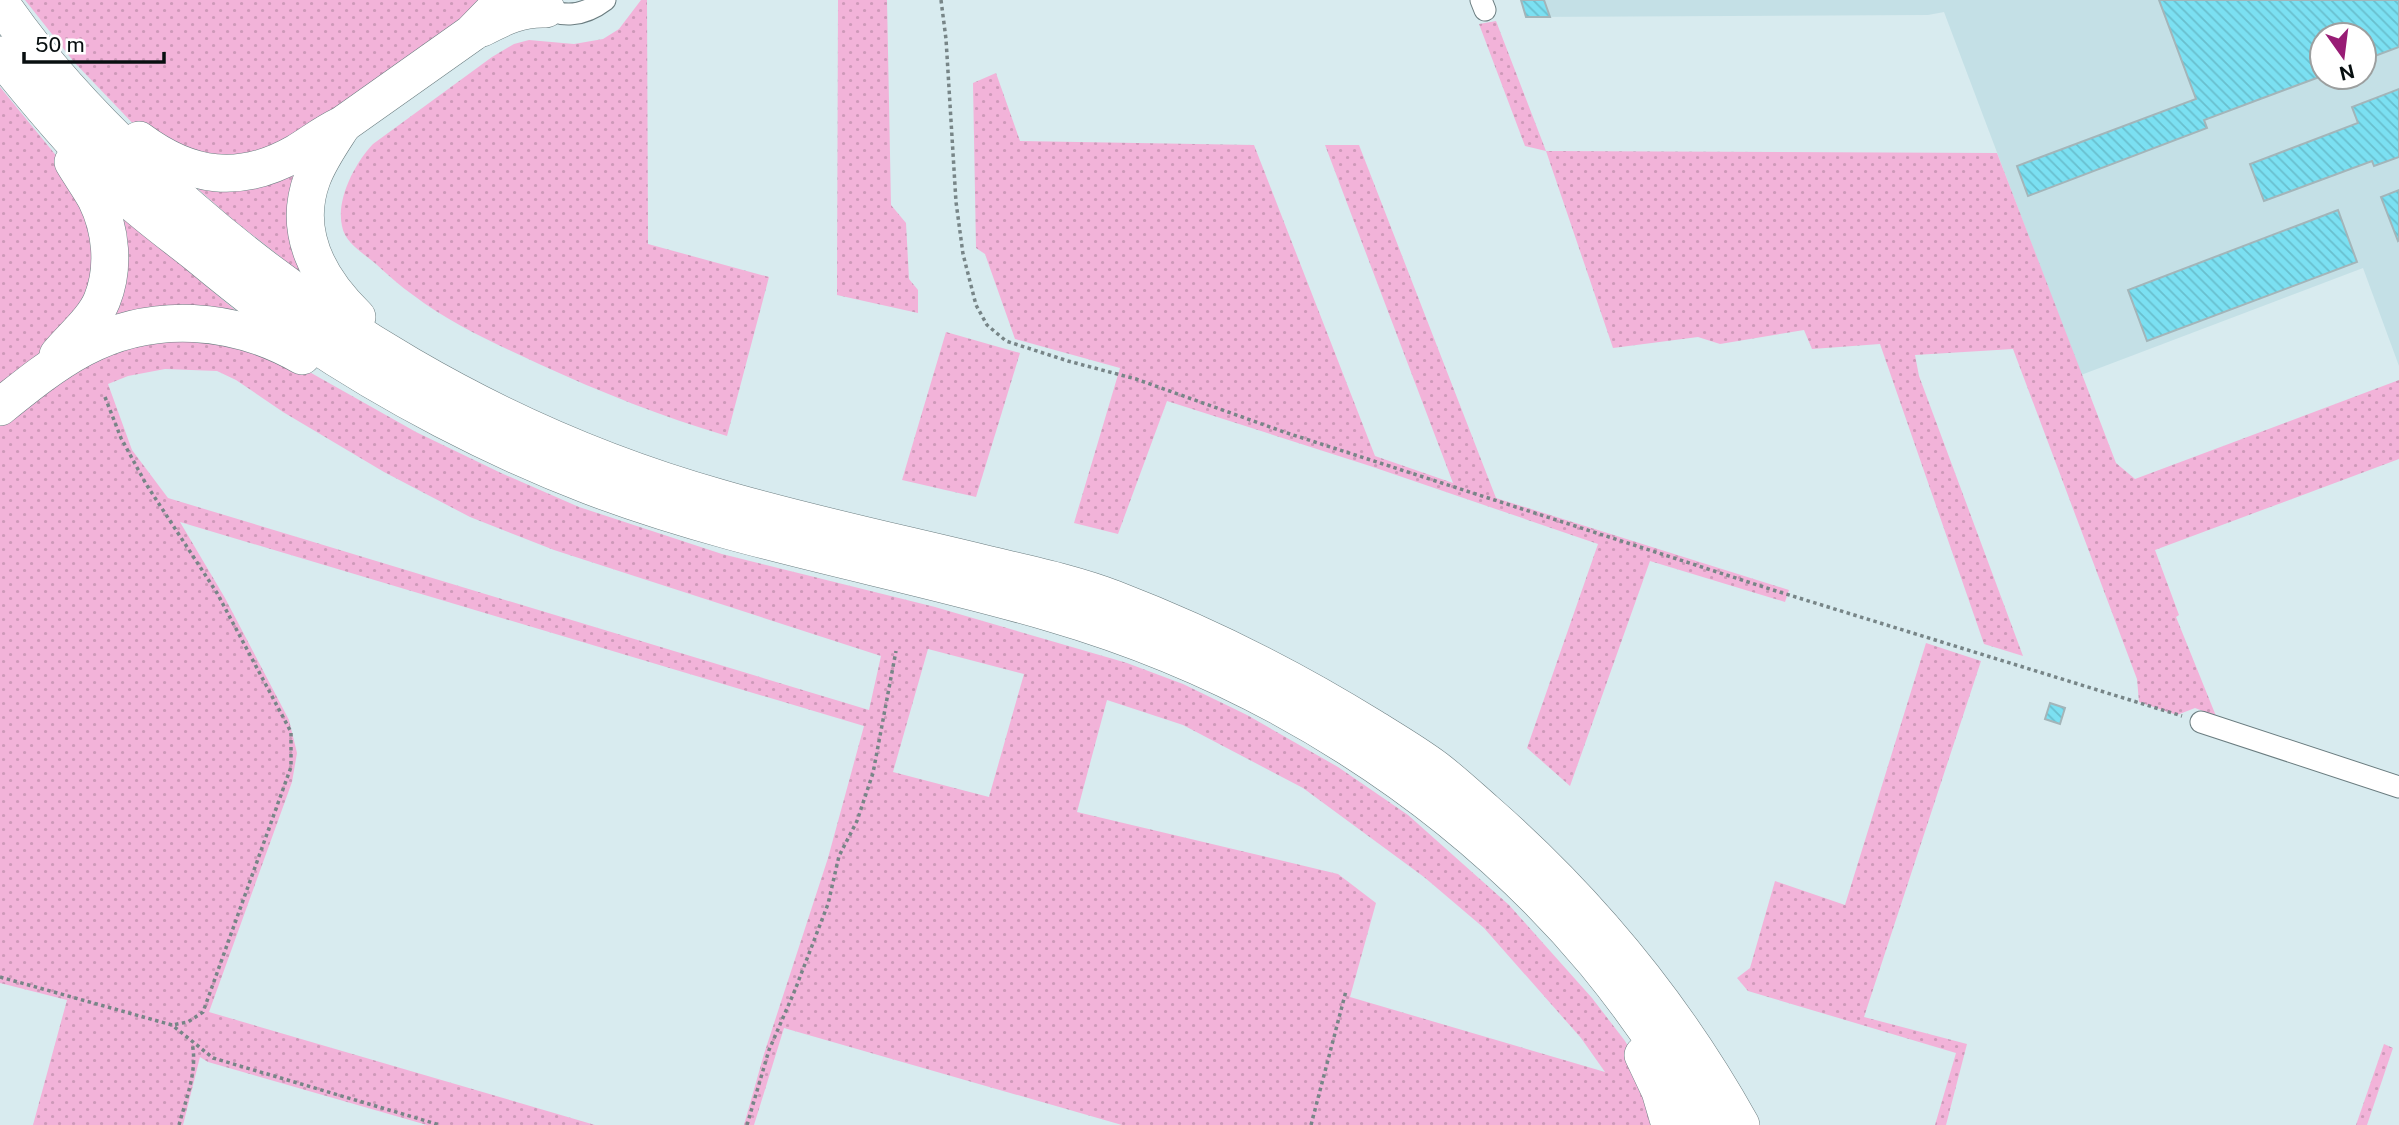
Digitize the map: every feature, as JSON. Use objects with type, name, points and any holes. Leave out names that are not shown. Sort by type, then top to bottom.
[{"type":"highway","points":[[472,33],[504,0]]},
{"type":"highway","points":[[0,2],[19,30],[56,99],[97,200],[107,229],[110,255],[102,301],[41,374]]},
{"type":"highway","points":[[56,99],[178,165],[206,173],[231,174],[257,170],[298,152],[323,134],[342,125],[472,33],[511,13],[540,5]]},
{"type":"highway","points":[[0,55],[56,99],[116,140],[219,233],[279,281],[405,364],[524,426],[626,467],[716,497],[1110,597],[1243,654],[1319,694],[1437,769],[1565,885],[1643,976],[1691,1043],[1741,1125]]},
{"type":"highway","points":[[56,99],[127,197],[245,293],[306,338],[350,366],[483,440],[590,486],[689,521],[1053,613],[1193,664],[1326,732],[1404,785],[1482,848],[1552,914],[1596,963],[1629,1006],[1707,1125]]},
{"type":"highway","points":[[342,125],[312,180],[307,204],[310,249],[320,274],[338,299],[405,364]]},
{"type":"highway","points":[[0,407],[41,374],[82,348],[116,334],[143,326],[208,323],[258,334],[416,421],[483,440]]},
{"type":"highway","points":[[1552,914],[1563,946],[1614,1012],[1649,1066],[1670,1125]]},
{"type":"highway","points":[[1691,1043],[1713,1056],[1724,1068],[1758,1125]]},
{"type":"street","points":[[540,5],[561,14],[578,14],[593,9],[606,0]]},
{"type":"street","points":[[2201,722],[2399,787]]},
{"type":"path","points":[[941,0],[956,202],[963,254],[976,305],[987,325],[1006,341],[1136,379],[1284,432],[1759,586],[2201,722]]},
{"type":"path","points":[[0,977],[172,1024],[188,1022],[203,1012],[291,767],[291,732],[217,593],[146,484],[121,438],[105,397]]},
{"type":"path","points":[[747,1125],[769,1050],[828,904],[839,856],[857,821],[873,773],[896,651]]},
{"type":"path","points":[[1311,1125],[1346,991]]},
{"type":"path","points":[[172,1024],[213,1058],[440,1125]]},
{"type":"path","points":[[179,1125],[193,1071],[195,1056],[192,1041]]},
{"type":"shaded area","points":[[25,0],[491,0],[314,130],[232,166],[142,133],[74,62]]},
{"type":"shaded area","points":[[641,0],[647,0],[648,244],[769,277],[727,436],[655,412],[585,384],[458,324],[408,292],[351,243],[342,226],[342,204],[348,182],[373,144],[492,57],[514,44],[529,40],[574,44],[603,39],[619,29]]},
{"type":"shaded area","points":[[838,0],[887,0],[891,205],[906,223],[909,279],[918,290],[918,313],[837,295]]},
{"type":"shaded area","points":[[1521,0],[2399,0],[2399,366],[2363,268],[2081,375],[1944,12],[1928,15],[1526,17]]},
{"type":"shaded area","points":[[1496,21],[1546,151],[1525,146],[1479,24]]},
{"type":"shaded area","points":[[996,73],[1020,141],[1254,145],[1375,456],[1453,483],[1325,145],[1359,145],[1496,498],[1789,590],[1785,602],[1650,561],[1570,786],[1527,748],[1598,544],[1370,466],[1167,401],[1118,534],[1074,523],[1120,368],[1015,339],[985,254],[976,248],[973,83]]},
{"type":"shaded area","points":[[0,87],[63,164],[99,223],[84,314],[0,392]]},
{"type":"shaded area","points":[[1546,151],[1997,153],[2116,463],[2135,479],[2399,380],[2399,459],[2155,550],[2179,615],[2176,617],[2216,716],[2195,708],[2177,715],[2139,702],[2137,679],[2013,349],[1915,355],[1919,376],[2023,656],[1984,644],[1880,344],[1812,349],[1804,330],[1720,344],[1698,337],[1613,348]]},
{"type":"shaded area","points":[[310,156],[311,281],[190,182]]},
{"type":"shaded area","points":[[113,208],[247,320],[102,321]]},
{"type":"shaded area","points":[[193,332],[297,365],[416,432],[579,507],[722,554],[935,607],[1127,663],[1183,684],[1247,715],[1338,767],[1408,815],[1509,905],[1592,998],[1625,1041],[1639,1065],[1660,1125],[1122,1125],[784,1028],[754,1125],[744,1125],[764,1054],[828,858],[864,726],[180,522],[225,598],[289,720],[297,753],[292,782],[209,1012],[595,1125],[427,1125],[208,1062],[200,1057],[183,1125],[33,1125],[67,1000],[0,983],[0,422],[84,359]],"holes":[[[165,369],[217,371],[236,380],[283,412],[384,472],[470,517],[554,550],[881,656],[869,710],[168,498],[132,450],[108,384],[128,376]],[[928,649],[1024,674],[989,797],[893,772]],[[1107,700],[1183,725],[1303,788],[1424,877],[1484,928],[1581,1038],[1605,1072],[1350,997],[1376,903],[1338,874],[1077,812]]]},
{"type":"shaded area","points":[[946,332],[1020,353],[976,497],[902,480]]},
{"type":"shaded area","points":[[1926,643],[1981,661],[1864,1017],[1967,1044],[1946,1125],[1935,1125],[1956,1053],[1748,991],[1737,978],[1750,968],[1775,881],[1845,905]]},
{"type":"shaded area","points":[[2384,1044],[2393,1048],[2367,1125],[2356,1125]]},
{"type":"building","points":[[1521,0],[1544,0],[1550,17],[1526,17]]},
{"type":"building","points":[[2159,0],[2399,0],[2399,47],[2378,55],[2378,21],[2308,21],[2308,81],[2204,120],[2207,128],[2028,196],[2017,166],[2196,99]]},
{"type":"building","points":[[2399,89],[2399,157],[2374,166],[2372,161],[2264,201],[2250,164],[2358,123],[2352,107]]},
{"type":"building","points":[[2399,190],[2399,240],[2398,241],[2381,197]]},
{"type":"building","points":[[2338,210],[2357,262],[2147,341],[2128,290]]},
{"type":"building","points":[[2050,703],[2065,708],[2060,724],[2045,719]]}]
